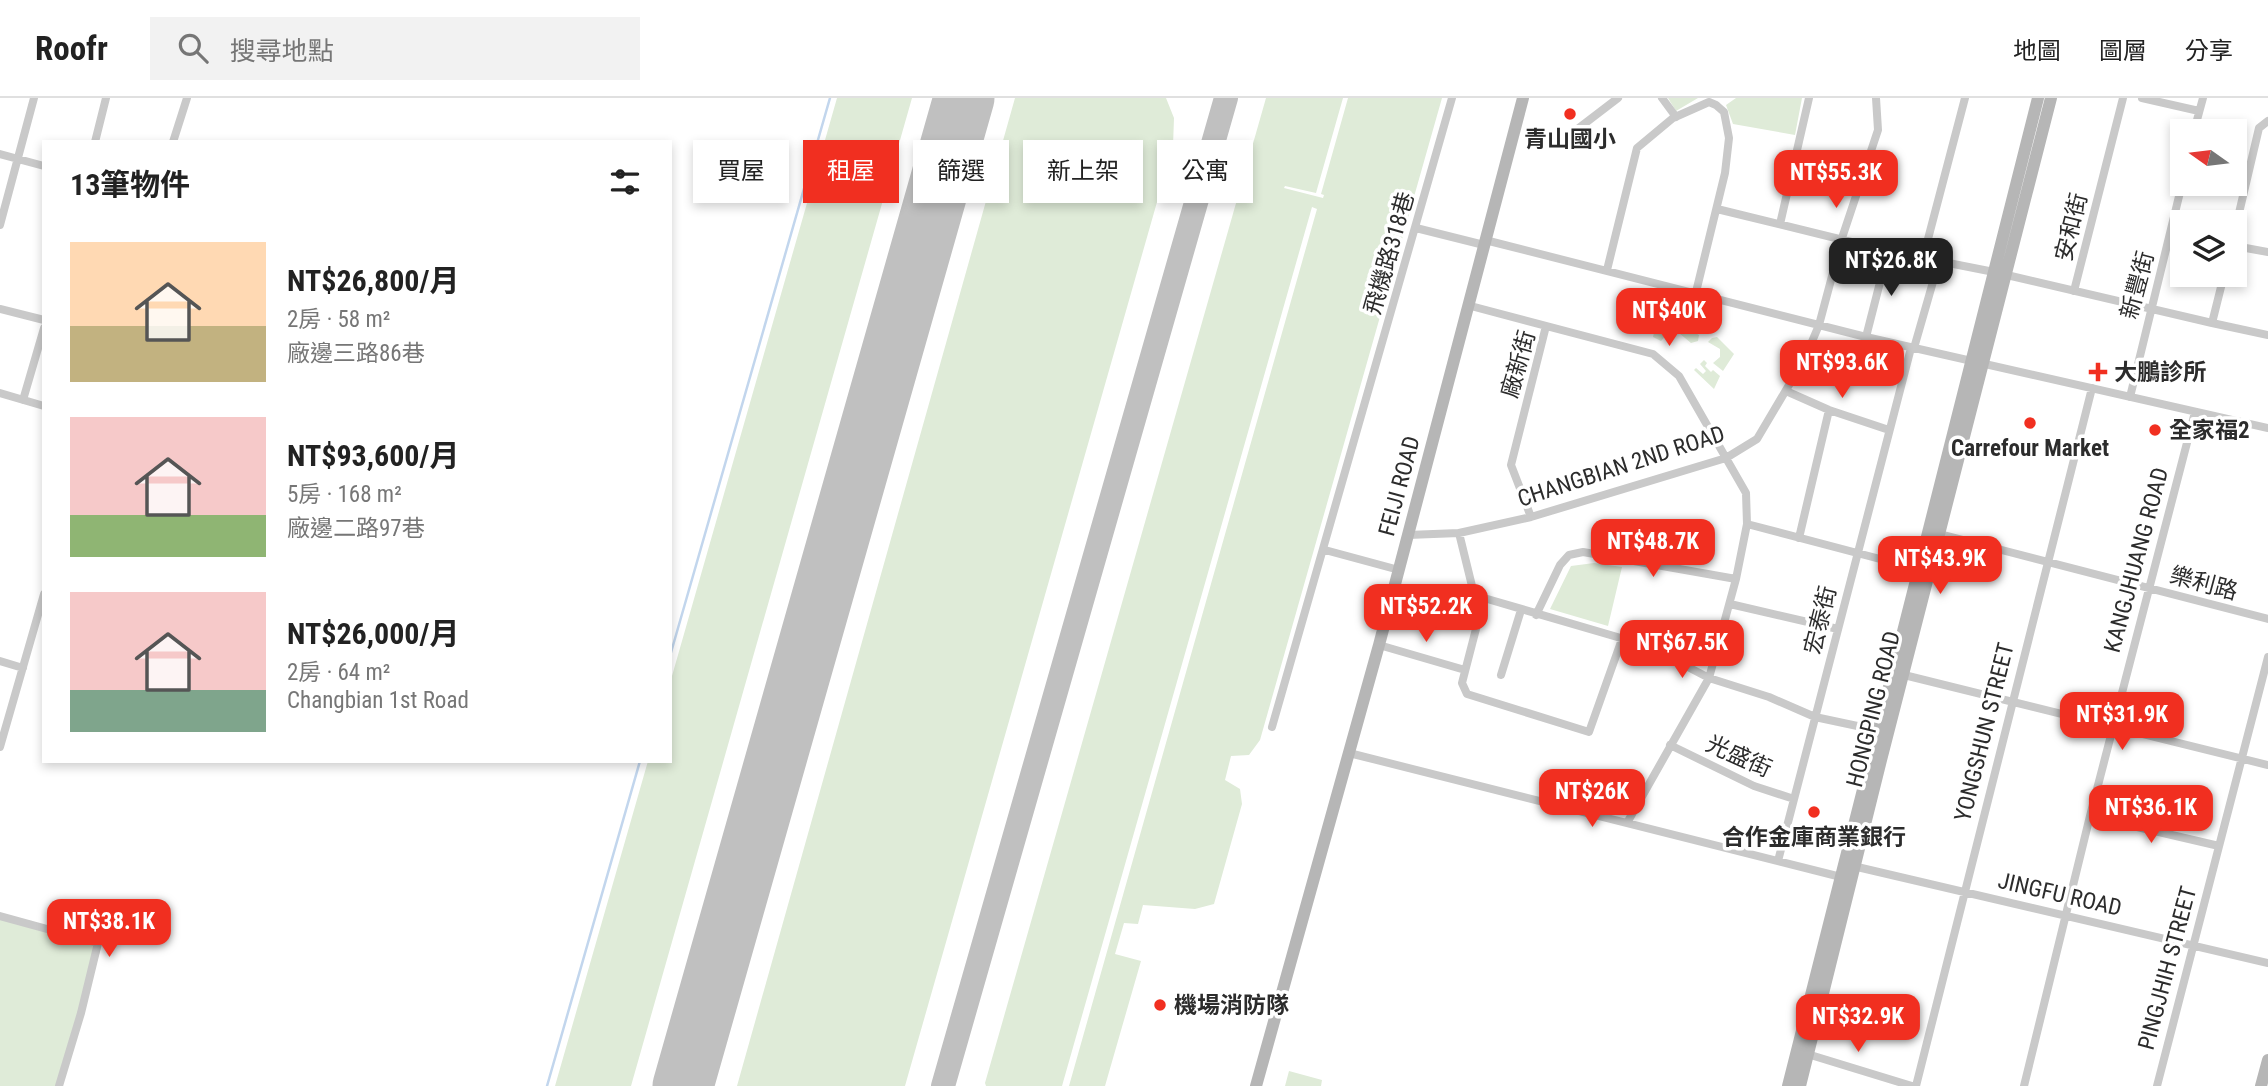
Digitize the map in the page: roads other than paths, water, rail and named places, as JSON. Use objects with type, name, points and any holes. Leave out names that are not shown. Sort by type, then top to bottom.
[{"type":"street","points":[[0,225],[34,98]]},
{"type":"street","points":[[96,140],[106,98]]},
{"type":"street","points":[[174,140],[187,98]]},
{"type":"street","name":"FEIJI ROAD","points":[[1256,1086],[1379,645],[1523,98]]},
{"type":"street","points":[[1577,144],[1571,134],[1618,98]]},
{"type":"street","points":[[1662,98],[1676,117]]},
{"type":"street","points":[[1716,105],[1724,98]]},
{"type":"street","points":[[1780,224],[1809,98]]},
{"type":"street","name":"CHANGBIAN 2ND ROAD","points":[[1408,535],[1459,533],[1531,517],[1726,457],[1757,439],[1805,358],[1819,325],[1841,239],[1878,130],[1876,98]]},
{"type":"street","points":[[1923,258],[1965,98]]},
{"type":"street","name":"HONGPING ROAD","points":[[1999,273],[2038,98]]},
{"type":"street","name":"HONGPING ROAD","points":[[1788,1086],[1802,1052],[1975,362],[2051,98]]},
{"type":"street","name":"安和街","points":[[2123,98],[2074,290],[2268,335]]},
{"type":"street","points":[[2142,98],[2199,111]]},
{"type":"street","points":[[2197,119],[2203,98]]},
{"type":"street","name":"飛機路318巷","points":[[1272,727],[1325,550],[1451,102]]},
{"type":"street","points":[[1607,270],[1637,148],[1676,117],[1709,102],[1724,112],[1729,138],[1725,173],[1696,292]]},
{"type":"street","points":[[2240,210],[2259,128],[2268,121]]},
{"type":"street","points":[[0,154],[42,165]]},
{"type":"street","points":[[1717,208],[1888,251],[2074,290]]},
{"type":"street","points":[[1416,228],[1607,270],[1912,348],[2268,428]]},
{"type":"street","name":"新豐街","points":[[2130,397],[2170,237]]},
{"type":"street","points":[[2247,248],[2268,252]]},
{"type":"street","points":[[1866,337],[1888,251]]},
{"type":"street","name":"宏泰街","points":[[1778,861],[1889,430],[1939,261]]},
{"type":"street","points":[[2212,323],[2221,287]]},
{"type":"street","points":[[1468,305],[1546,326]]},
{"type":"street","points":[[0,309],[42,320]]},
{"type":"street","name":"廠新街","points":[[1531,517],[1511,465],[1546,326],[1653,354],[1679,376],[1746,493],[1747,524],[1730,604],[1709,678],[1627,823]]},
{"type":"street","points":[[23,400],[42,335]]},
{"type":"street","name":"YONGSHUN STREET","points":[[1914,1086],[2092,388]]},
{"type":"street","points":[[1786,391],[1829,410],[1889,430]]},
{"type":"street","points":[[0,393],[42,405]]},
{"type":"street","points":[[1799,538],[1829,410]]},
{"type":"street","name":"KANGJHUANG ROAD","points":[[2024,1086],[2090,816],[2195,412]]},
{"type":"street","points":[[1747,524],[1918,569]]},
{"type":"street","name":"HONGPING ROAD","points":[[1898,674],[1918,569],[1932,532]]},
{"type":"street","name":"樂利路","points":[[1932,532],[2268,619]]},
{"type":"street","points":[[1459,533],[1473,590],[1484,598],[1648,646],[1709,678],[1769,697],[1815,717],[1883,731]]},
{"type":"street","points":[[1325,550],[1399,570]]},
{"type":"street","points":[[1536,615],[1560,565],[1569,555],[1583,552],[1736,579]]},
{"type":"street","points":[[1484,598],[1462,683],[1464,690],[1473,698],[1589,732],[1622,639]]},
{"type":"street","points":[[0,747],[42,601]]},
{"type":"street","points":[[1730,604],[1838,629]]},
{"type":"street","points":[[1501,675],[1521,610]]},
{"type":"street","points":[[1379,645],[1465,670]]},
{"type":"street","name":"PINGJHIH STREET","points":[[2157,1086],[2268,657]]},
{"type":"street","points":[[0,661],[23,668]]},
{"type":"street","points":[[1898,674],[2268,765]]},
{"type":"street","name":"光盛街","points":[[1670,745],[1754,786],[1794,799]]},
{"type":"street","name":"JINGFU ROAD","points":[[1349,752],[1778,861],[1847,869],[1965,892],[2268,963]]},
{"type":"street","points":[[2090,816],[2219,846]]},
{"type":"street","points":[[0,916],[97,943],[81,1013],[59,1086]]},
{"type":"street","points":[[1802,1052],[1914,1086]]},
{"type":"street","name":"HONGPING ROAD","points":[[1800,1086],[1802,1052]]},
{"type":"street","points":[[2261,1086],[2268,1060]]},
{"type":"waterway","points":[[672,649],[830,98]]},
{"type":"waterway","points":[[547,1086],[639,763]]},
{"type":"place","name":"青山國小","points":[[1570,114]]},
{"type":"place","name":"大鵬診所","points":[[2098,372]]},
{"type":"place","name":"Carrefour Market","points":[[2030,423]]},
{"type":"place","name":"全家福2","points":[[2155,430]]},
{"type":"place","name":"合作金庫商業銀行","points":[[1814,812]]},
{"type":"place","name":"機場消防隊","points":[[1160,1005]]}]
